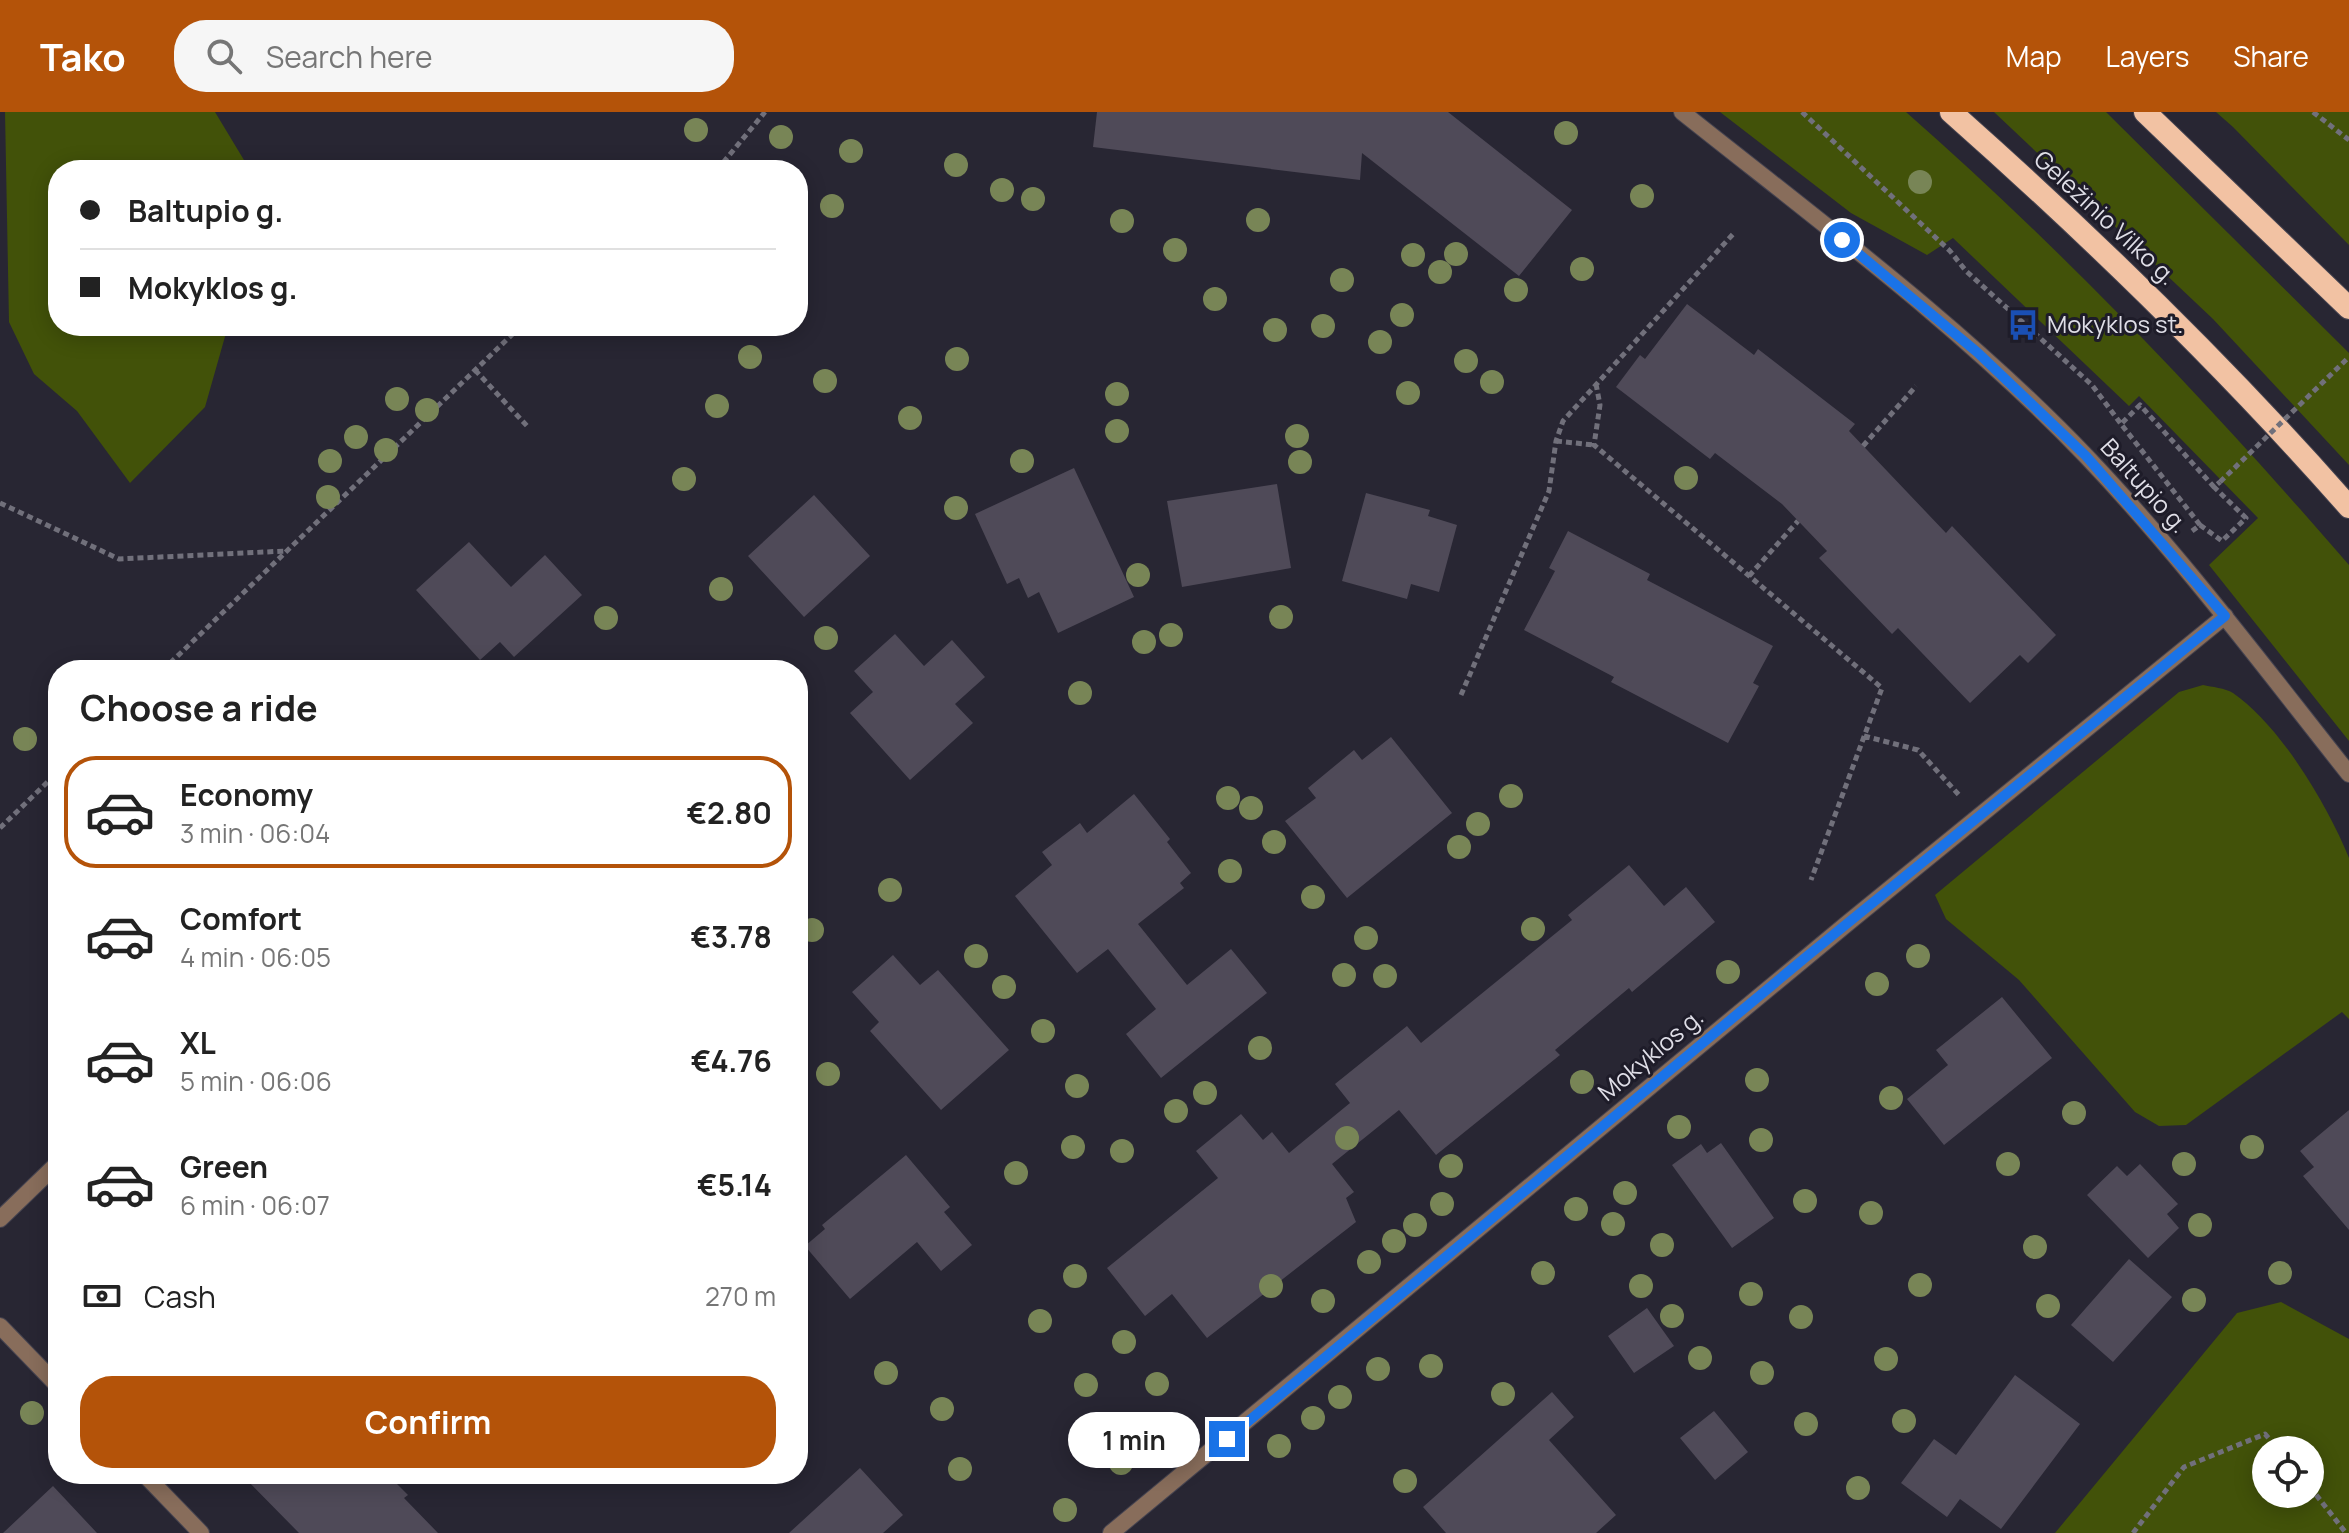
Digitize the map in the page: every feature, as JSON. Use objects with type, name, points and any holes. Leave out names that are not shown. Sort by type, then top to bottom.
[{"type":"highway","name":"Geležinio Vilko g.","points":[[1951,112],[2051,200],[2163,309],[2349,507]]},
{"type":"highway","points":[[2145,112],[2349,308]]},
{"type":"street","name":"Baltupio g.","points":[[1682,112],[1977,352],[2086,456],[2225,616],[2349,774]]},
{"type":"street","name":"Mokyklos g.","points":[[1111,1533],[2225,616]]},
{"type":"street","points":[[0,1219],[48,1173]]},
{"type":"street","points":[[0,1326],[48,1376]]},
{"type":"street","points":[[154,1484],[201,1533]]},
{"type":"path","points":[[725,160],[765,112]]},
{"type":"path","points":[[1802,112],[1950,251],[1966,271],[2092,385],[2121,424],[2200,525],[2222,541],[2246,518],[2140,405],[2121,424]]},
{"type":"path","points":[[2313,112],[2349,140]]},
{"type":"path","points":[[1461,695],[1549,491],[1556,441],[1563,421],[1734,233]]},
{"type":"path","points":[[173,660],[511,336]]},
{"type":"path","points":[[2214,487],[2349,357]]},
{"type":"path","points":[[475,370],[528,427]]},
{"type":"path","points":[[1594,445],[1600,405],[1596,384]]},
{"type":"path","points":[[1863,446],[1916,386]]},
{"type":"path","points":[[1556,441],[1594,445],[1882,688],[1811,880]]},
{"type":"path","points":[[0,503],[119,559],[287,551]]},
{"type":"path","points":[[1749,576],[1798,521]]},
{"type":"path","points":[[2169,549],[2200,525]]},
{"type":"path","points":[[1864,736],[1918,750],[1979,816]]},
{"type":"path","points":[[0,828],[48,782]]},
{"type":"path","points":[[2133,1533],[2184,1467],[2252,1439]]},
{"type":"path","points":[[2324,1505],[2346,1533]]},
{"type":"green space","points":[[5,112],[215,112],[244,160],[48,160],[48,336],[225,336],[205,407],[130,483],[77,411],[34,374],[9,322]]},
{"type":"green space","points":[[1720,112],[1906,112],[2079,274],[2244,446],[2349,565],[2349,741],[2209,565],[2258,518],[2139,396],[2129,406],[1953,238],[1927,255],[1851,213]]},
{"type":"green space","points":[[1994,112],[2106,112],[2349,353],[2349,465],[2213,319]]},
{"type":"green space","points":[[2216,112],[2349,112],[2349,245],[2233,127]]},
{"type":"green space","points":[[2203,685],[2233,693],[2268,725],[2301,768],[2340,837],[2349,858],[2349,1019],[2342,1012],[2186,1125],[2159,1126],[2135,1112],[2019,980],[1946,919],[1935,895],[2179,692]]},
{"type":"green space","points":[[2281,1302],[2349,1339],[2349,1533],[2055,1533],[2237,1313]]},
{"type":"building","points":[[1097,112],[1448,112],[1572,210],[1519,276],[1362,153],[1360,180],[1093,147]]},
{"type":"building","points":[[1687,304],[1754,355],[1758,349],[1855,424],[1849,431],[1946,533],[1952,526],[2056,635],[2028,663],[2020,655],[1970,703],[1898,628],[1892,634],[1819,558],[1827,551],[1782,504],[1715,453],[1710,459],[1616,387],[1640,355],[1645,359]]},
{"type":"building","points":[[1074,468],[1134,597],[1058,633],[1039,592],[1028,598],[1019,578],[1007,584],[975,514]]},
{"type":"building","points":[[1277,484],[1291,568],[1182,587],[1167,501]]},
{"type":"building","points":[[1366,493],[1430,510],[1428,516],[1457,525],[1439,592],[1411,584],[1407,599],[1342,581]]},
{"type":"building","points":[[814,495],[870,556],[804,617],[748,556]]},
{"type":"building","points":[[1568,531],[1650,574],[1647,580],[1773,646],[1753,683],[1759,686],[1728,743],[1611,682],[1614,677],[1524,630],[1555,571],[1549,568]]},
{"type":"building","points":[[469,542],[511,587],[545,555],[582,595],[514,657],[500,642],[480,660],[416,590]]},
{"type":"building","points":[[895,634],[924,666],[952,640],[985,677],[955,704],[973,723],[910,780],[850,713],[873,692],[854,671]]},
{"type":"building","points":[[1391,737],[1452,813],[1347,898],[1285,821],[1316,798],[1308,788],[1354,750],[1362,760]]},
{"type":"building","points":[[1134,794],[1170,839],[1167,842],[1191,873],[1180,883],[1184,888],[1138,924],[1187,985],[1231,949],[1267,993],[1161,1078],[1126,1034],[1156,1009],[1108,949],[1077,973],[1015,896],[1052,865],[1042,852],[1080,823],[1087,833]]},
{"type":"building","points":[[1629,865],[1664,906],[1686,887],[1715,922],[1632,992],[1629,988],[1555,1050],[1560,1055],[1436,1155],[1399,1110],[1332,1164],[1354,1192],[1346,1198],[1356,1222],[1207,1338],[1172,1294],[1145,1316],[1107,1268],[1218,1178],[1196,1151],[1241,1114],[1263,1140],[1272,1132],[1289,1153],[1350,1103],[1335,1084],[1407,1026],[1421,1043],[1572,920],[1568,915]]},
{"type":"building","points":[[893,955],[920,985],[938,970],[1009,1050],[941,1110],[870,1031],[879,1022],[852,992]]},
{"type":"building","points":[[2002,997],[2052,1058],[1944,1145],[1907,1099],[1948,1065],[1936,1050]]},
{"type":"building","points":[[2349,1110],[2349,1230],[2303,1176],[2314,1167],[2300,1151]]},
{"type":"building","points":[[1721,1143],[1774,1218],[1732,1248],[1672,1165],[1701,1144],[1707,1153]]},
{"type":"building","points":[[906,1155],[950,1207],[944,1212],[972,1245],[941,1271],[917,1242],[850,1299],[808,1250],[808,1243],[825,1229],[822,1225]]},
{"type":"building","points":[[2140,1164],[2178,1204],[2167,1214],[2179,1228],[2148,1258],[2087,1195],[2117,1166],[2127,1176]]},
{"type":"building","points":[[2129,1259],[2172,1297],[2113,1362],[2071,1325]]},
{"type":"building","points":[[1647,1308],[1674,1346],[1634,1373],[1608,1336]]},
{"type":"building","points":[[2015,1375],[2080,1424],[2001,1529],[1960,1499],[1947,1517],[1901,1483],[1934,1439],[1956,1455]]},
{"type":"building","points":[[1552,1392],[1574,1417],[1549,1440],[1616,1515],[1596,1533],[1446,1533],[1423,1507]]},
{"type":"building","points":[[1714,1411],[1748,1452],[1715,1480],[1680,1438]]},
{"type":"building","points":[[860,1468],[903,1515],[883,1533],[789,1533]]},
{"type":"building","points":[[251,1484],[397,1484],[408,1495],[404,1498],[438,1533],[299,1533]]},
{"type":"building","points":[[53,1486],[97,1533],[3,1533]]},
{"type":"place","name":"Mokyklos st.","points":[[2023,325]]},
{"type":"route","points":[[1227,1439],[1806,957],[2225,616],[2086,456],[1977,352],[1842,240]]}]
